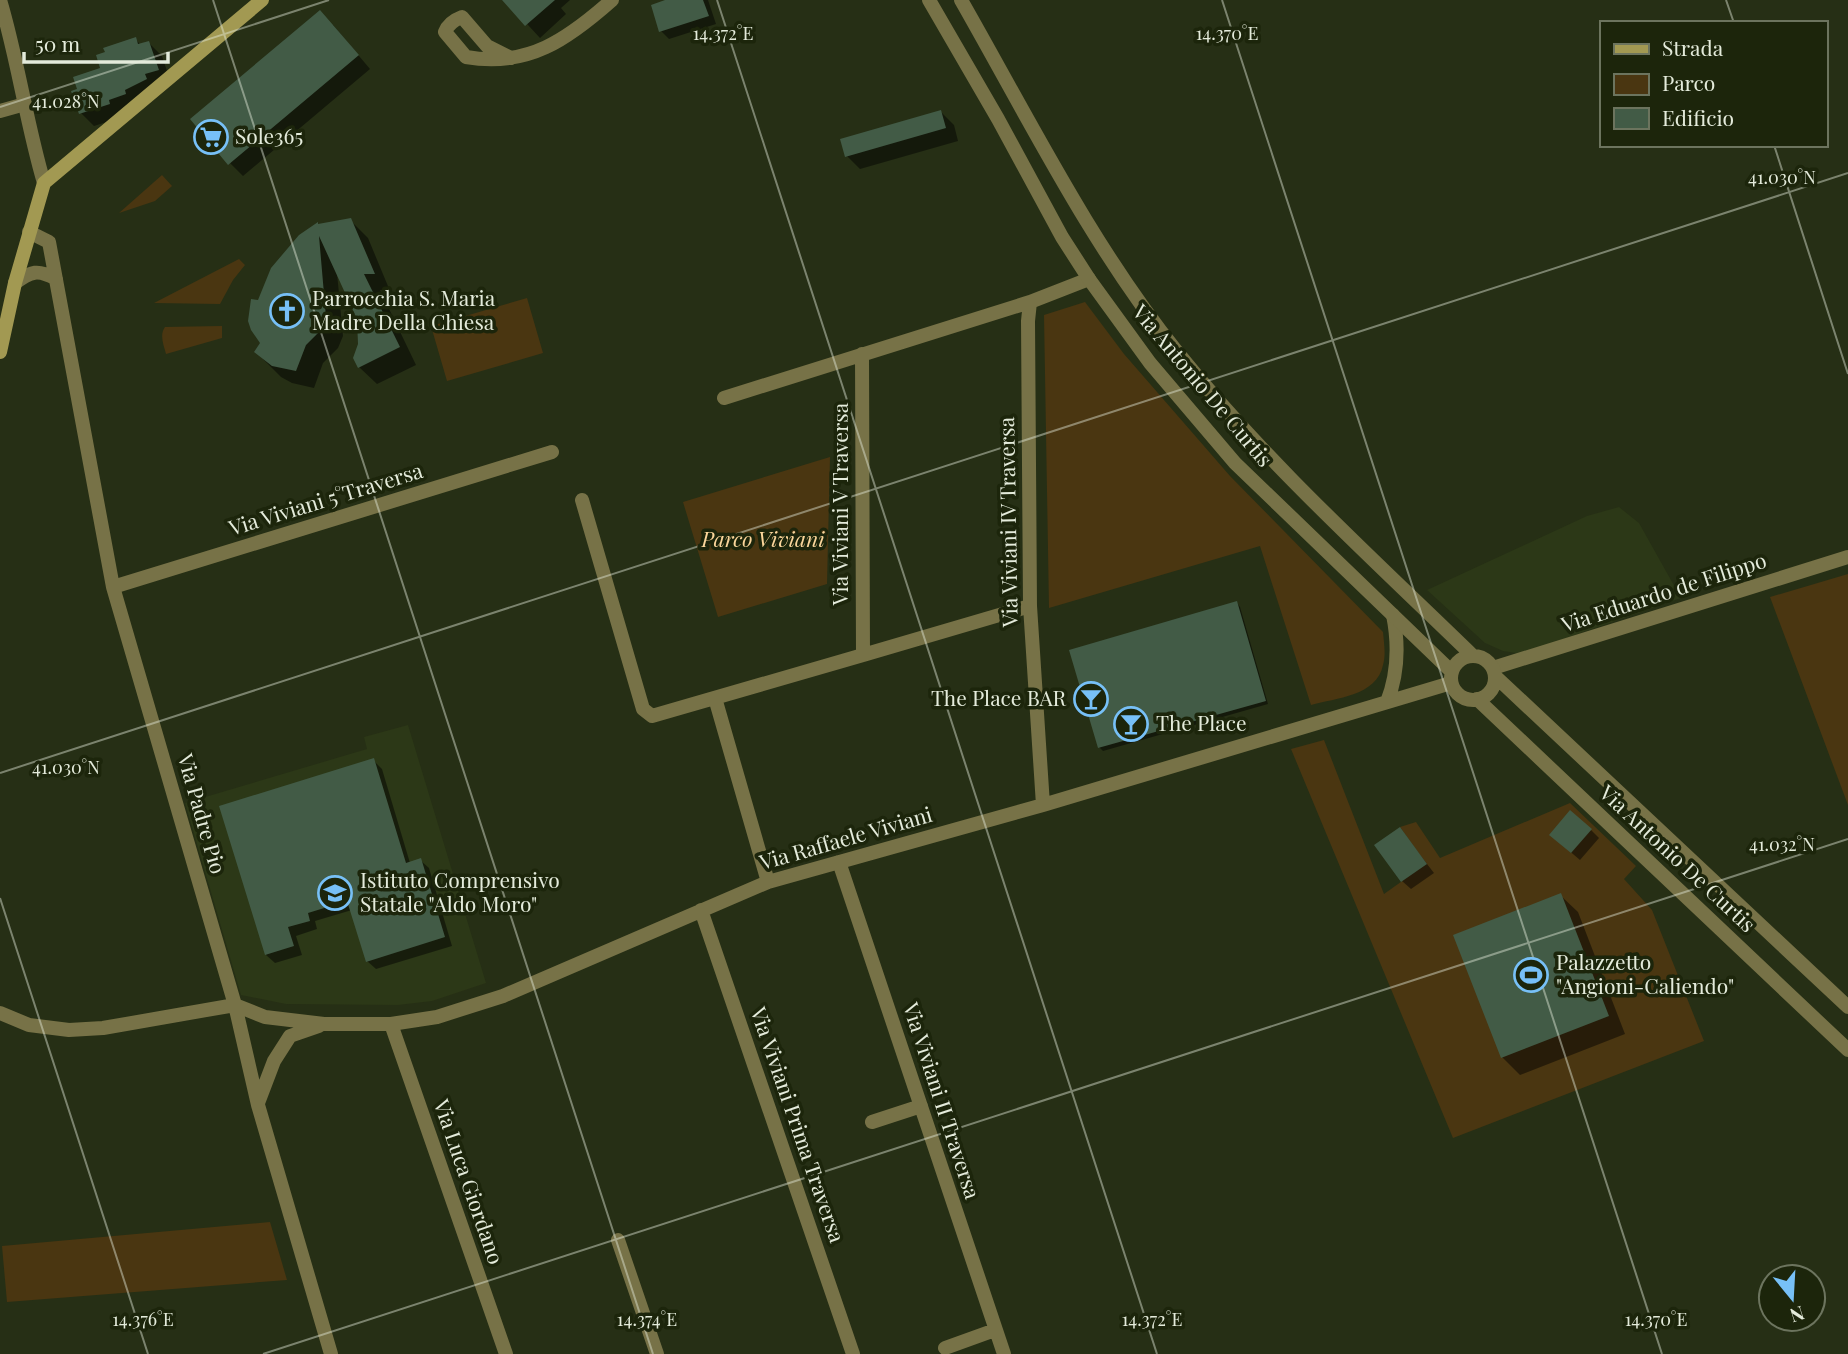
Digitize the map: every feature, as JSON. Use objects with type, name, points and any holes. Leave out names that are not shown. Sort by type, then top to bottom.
[{"type":"main road","points":[[0,352],[4,315],[44,183],[259,1]]},
{"type":"street","points":[[0,0],[12,40],[44,183]]},
{"type":"street","points":[[511,58],[551,46],[578,31],[612,0]]},
{"type":"street","name":"Via Antonio De Curtis","points":[[929,0],[1062,237],[1089,279],[1150,363],[1235,463],[1393,615],[1452,678],[1461,696],[1477,699],[1848,1050]]},
{"type":"street","name":"Via Antonio De Curtis","points":[[961,0],[1119,272],[1177,351],[1288,477],[1473,656],[1485,659],[1494,672],[1848,1006]]},
{"type":"street","points":[[0,111],[25,104]]},
{"type":"street","points":[[998,119],[1021,106]]},
{"type":"street","name":"Via Padre Pio","points":[[30,232],[49,242],[113,587],[235,1005],[258,1105],[331,1353]]},
{"type":"street","points":[[15,283],[27,273],[44,272],[56,279]]},
{"type":"street","points":[[724,398],[1030,302],[1089,279]]},
{"type":"street","name":"Via Viviani IV Traversa","points":[[1030,302],[1030,606],[1043,805]]},
{"type":"street","name":"Via Viviani V Traversa","points":[[862,354],[863,655]]},
{"type":"street","name":"Via Viviani 5°Traversa","points":[[113,587],[552,452]]},
{"type":"street","points":[[582,500],[643,709],[652,716],[1030,606]]},
{"type":"street","name":"Via Eduardo de Filippo","points":[[1494,672],[1848,557]]},
{"type":"street","points":[[1387,702],[1394,683],[1397,639],[1393,615]]},
{"type":"street","points":[[1452,678],[1460,660],[1473,656]]},
{"type":"street","points":[[1477,699],[1483,698],[1492,689],[1494,672]]},
{"type":"street","name":"Via Raffaele Viviani","points":[[235,1005],[265,1017],[324,1024],[391,1024],[437,1017],[503,996],[768,882],[1043,805],[1387,702],[1452,678]]},
{"type":"street","points":[[715,698],[768,882]]},
{"type":"street","name":"Via Viviani II Traversa","points":[[839,862],[1004,1354]]},
{"type":"street","name":"Via Viviani Prima Traversa","points":[[702,910],[853,1354]]},
{"type":"street","points":[[0,1013],[29,1025],[69,1030],[103,1028],[235,1005]]},
{"type":"street","name":"Via Raffaele Viviani","points":[[258,1105],[274,1061],[290,1036],[324,1024]]},
{"type":"street","name":"Via Luca Giordano","points":[[391,1024],[506,1354]]},
{"type":"street","points":[[872,1122],[921,1106]]},
{"type":"street","points":[[618,1240],[657,1354]]},
{"type":"street","points":[[945,1348],[995,1330]]},
{"type":"shaded area","points":[[1619,507],[1639,523],[1681,598],[1526,652],[1516,653],[1485,643],[1427,590],[1587,516]]},
{"type":"shaded area","name":"Istituto Comprensivo Statale \"Aldo Moro\"","points":[[408,725],[486,983],[432,1001],[398,1005],[286,1004],[241,995],[185,803],[367,749],[364,737]]},
{"type":"green space","points":[[162,175],[172,186],[155,201],[119,213]]},
{"type":"green space","points":[[239,259],[245,265],[220,304],[154,303]]},
{"type":"green space","points":[[527,298],[543,353],[447,381],[431,326]]},
{"type":"green space","points":[[1085,302],[1124,354],[1230,476],[1383,632],[1384,661],[1373,683],[1354,694],[1311,705],[1260,546],[1049,608],[1044,315]]},
{"type":"green space","points":[[222,326],[222,338],[166,354],[162,337],[165,327]]},
{"type":"green space","name":"Parco Viviani","points":[[830,457],[827,584],[718,617],[683,502]]},
{"type":"green space","points":[[1848,574],[1848,805],[1770,597]]},
{"type":"green space","points":[[1324,740],[1384,894],[1426,864],[1400,827],[1416,822],[1440,858],[1570,803],[1636,866],[1624,879],[1652,910],[1704,1041],[1453,1138],[1291,749]]},
{"type":"green space","points":[[270,1222],[287,1280],[7,1302],[2,1246]]},
{"type":"building","points":[[502,0],[555,0],[525,26]]},
{"type":"building","points":[[665,0],[703,0],[709,16],[659,32],[651,5]]},
{"type":"building","points":[[320,10],[359,55],[228,165],[190,119]]},
{"type":"building","points":[[136,37],[138,44],[149,41],[159,70],[145,74],[147,79],[125,90],[126,94],[109,100],[110,104],[79,114],[71,91],[77,89],[73,77],[100,68],[96,55],[105,52],[103,48]]},
{"type":"building","points":[[941,110],[946,128],[845,157],[840,139]]},
{"type":"building","points":[[351,218],[375,274],[364,274],[400,347],[358,368],[353,358],[358,344],[357,319],[319,236],[326,317],[321,330],[306,345],[296,371],[272,366],[254,352],[260,343],[248,321],[251,299],[258,300],[271,268],[299,235],[318,222]]},
{"type":"building","points":[[1237,601],[1266,701],[1098,748],[1069,650]]},
{"type":"building","points":[[374,758],[406,863],[421,858],[445,937],[366,962],[347,901],[308,913],[310,921],[288,927],[294,946],[265,955],[219,806]]},
{"type":"building","points":[[1570,810],[1592,829],[1571,853],[1549,835]]},
{"type":"building","points":[[1400,827],[1427,864],[1401,882],[1374,845]]},
{"type":"building","name":"Palazzetto \"Angioni-Caliendo\"","points":[[1561,893],[1609,1016],[1501,1058],[1453,935]]},
{"type":"place","name":"Sole365","points":[[211,137]]},
{"type":"place","name":"Parrocchia S. Maria Madre Della Chiesa","points":[[287,311]]},
{"type":"place","name":"The Place BAR","points":[[1091,699]]},
{"type":"place","name":"The Place","points":[[1131,724]]},
{"type":"place","name":"Istituto Comprensivo Statale \"Aldo Moro\"","points":[[335,893]]},
{"type":"place","name":"Palazzetto \"Angioni-Caliendo\"","points":[[1531,975]]}]
